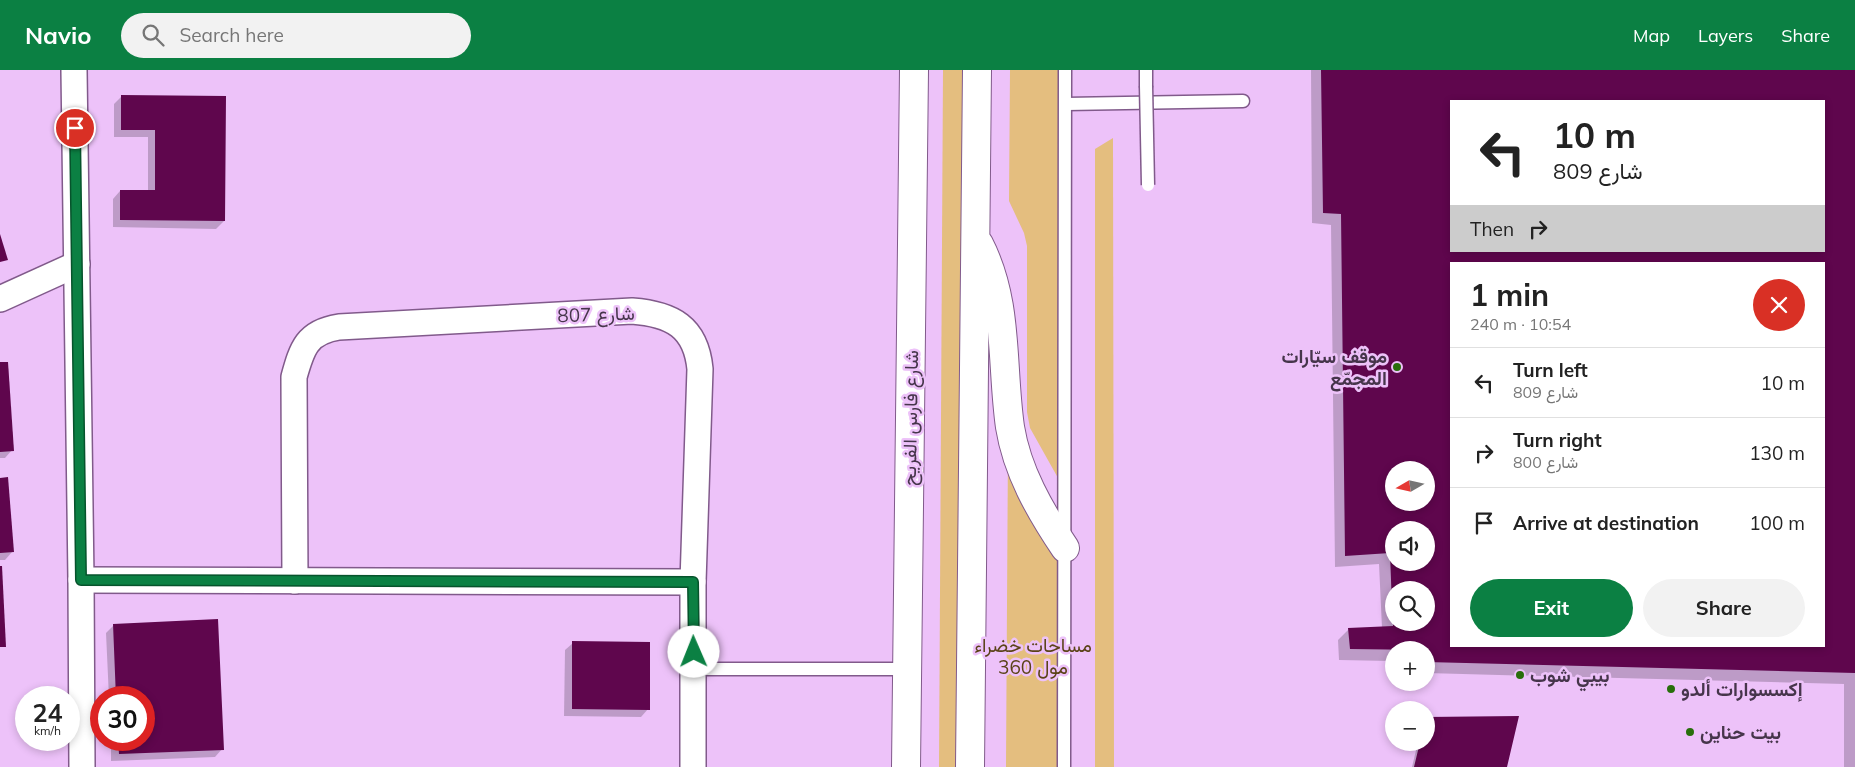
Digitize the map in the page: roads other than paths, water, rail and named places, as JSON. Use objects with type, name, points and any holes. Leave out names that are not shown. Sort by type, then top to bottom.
[{"type":"street","points":[[74,70],[82,767]]},
{"type":"street","name":"شارع فارس الفريح","points":[[908,763],[907,669],[914,70]]},
{"type":"street","points":[[969,766],[977,70]]},
{"type":"street","points":[[975,236],[990,270],[999,299],[1010,428],[1018,460],[1046,520],[1065,548]]},
{"type":"street","points":[[0,299],[77,264]]},
{"type":"street","name":"شارع 807","points":[[295,581],[294,377],[299,358],[309,338],[324,329],[339,327],[632,311],[652,312],[677,323],[696,344],[699,357],[693,582],[693,767]]},
{"type":"street","points":[[81,580],[693,582]]},
{"type":"lane","points":[[1064,767],[1066,70]]},
{"type":"lane","points":[[1146,70],[1148,185]]},
{"type":"lane","points":[[1066,104],[1243,101]]},
{"type":"lane","points":[[694,669],[907,669]]},
{"type":"place","name":"موقف سيّارات المجمّع","points":[[1397,367]]},
{"type":"place","name":"بيبي شوب","points":[[1520,675]]},
{"type":"place","name":"إكسسوارات ألدو","points":[[1671,689]]},
{"type":"place","name":"بيت حناين","points":[[1690,732]]},
{"type":"park label","name":"مساحات خضراء 360 مول","points":[[1033,656]]}]
